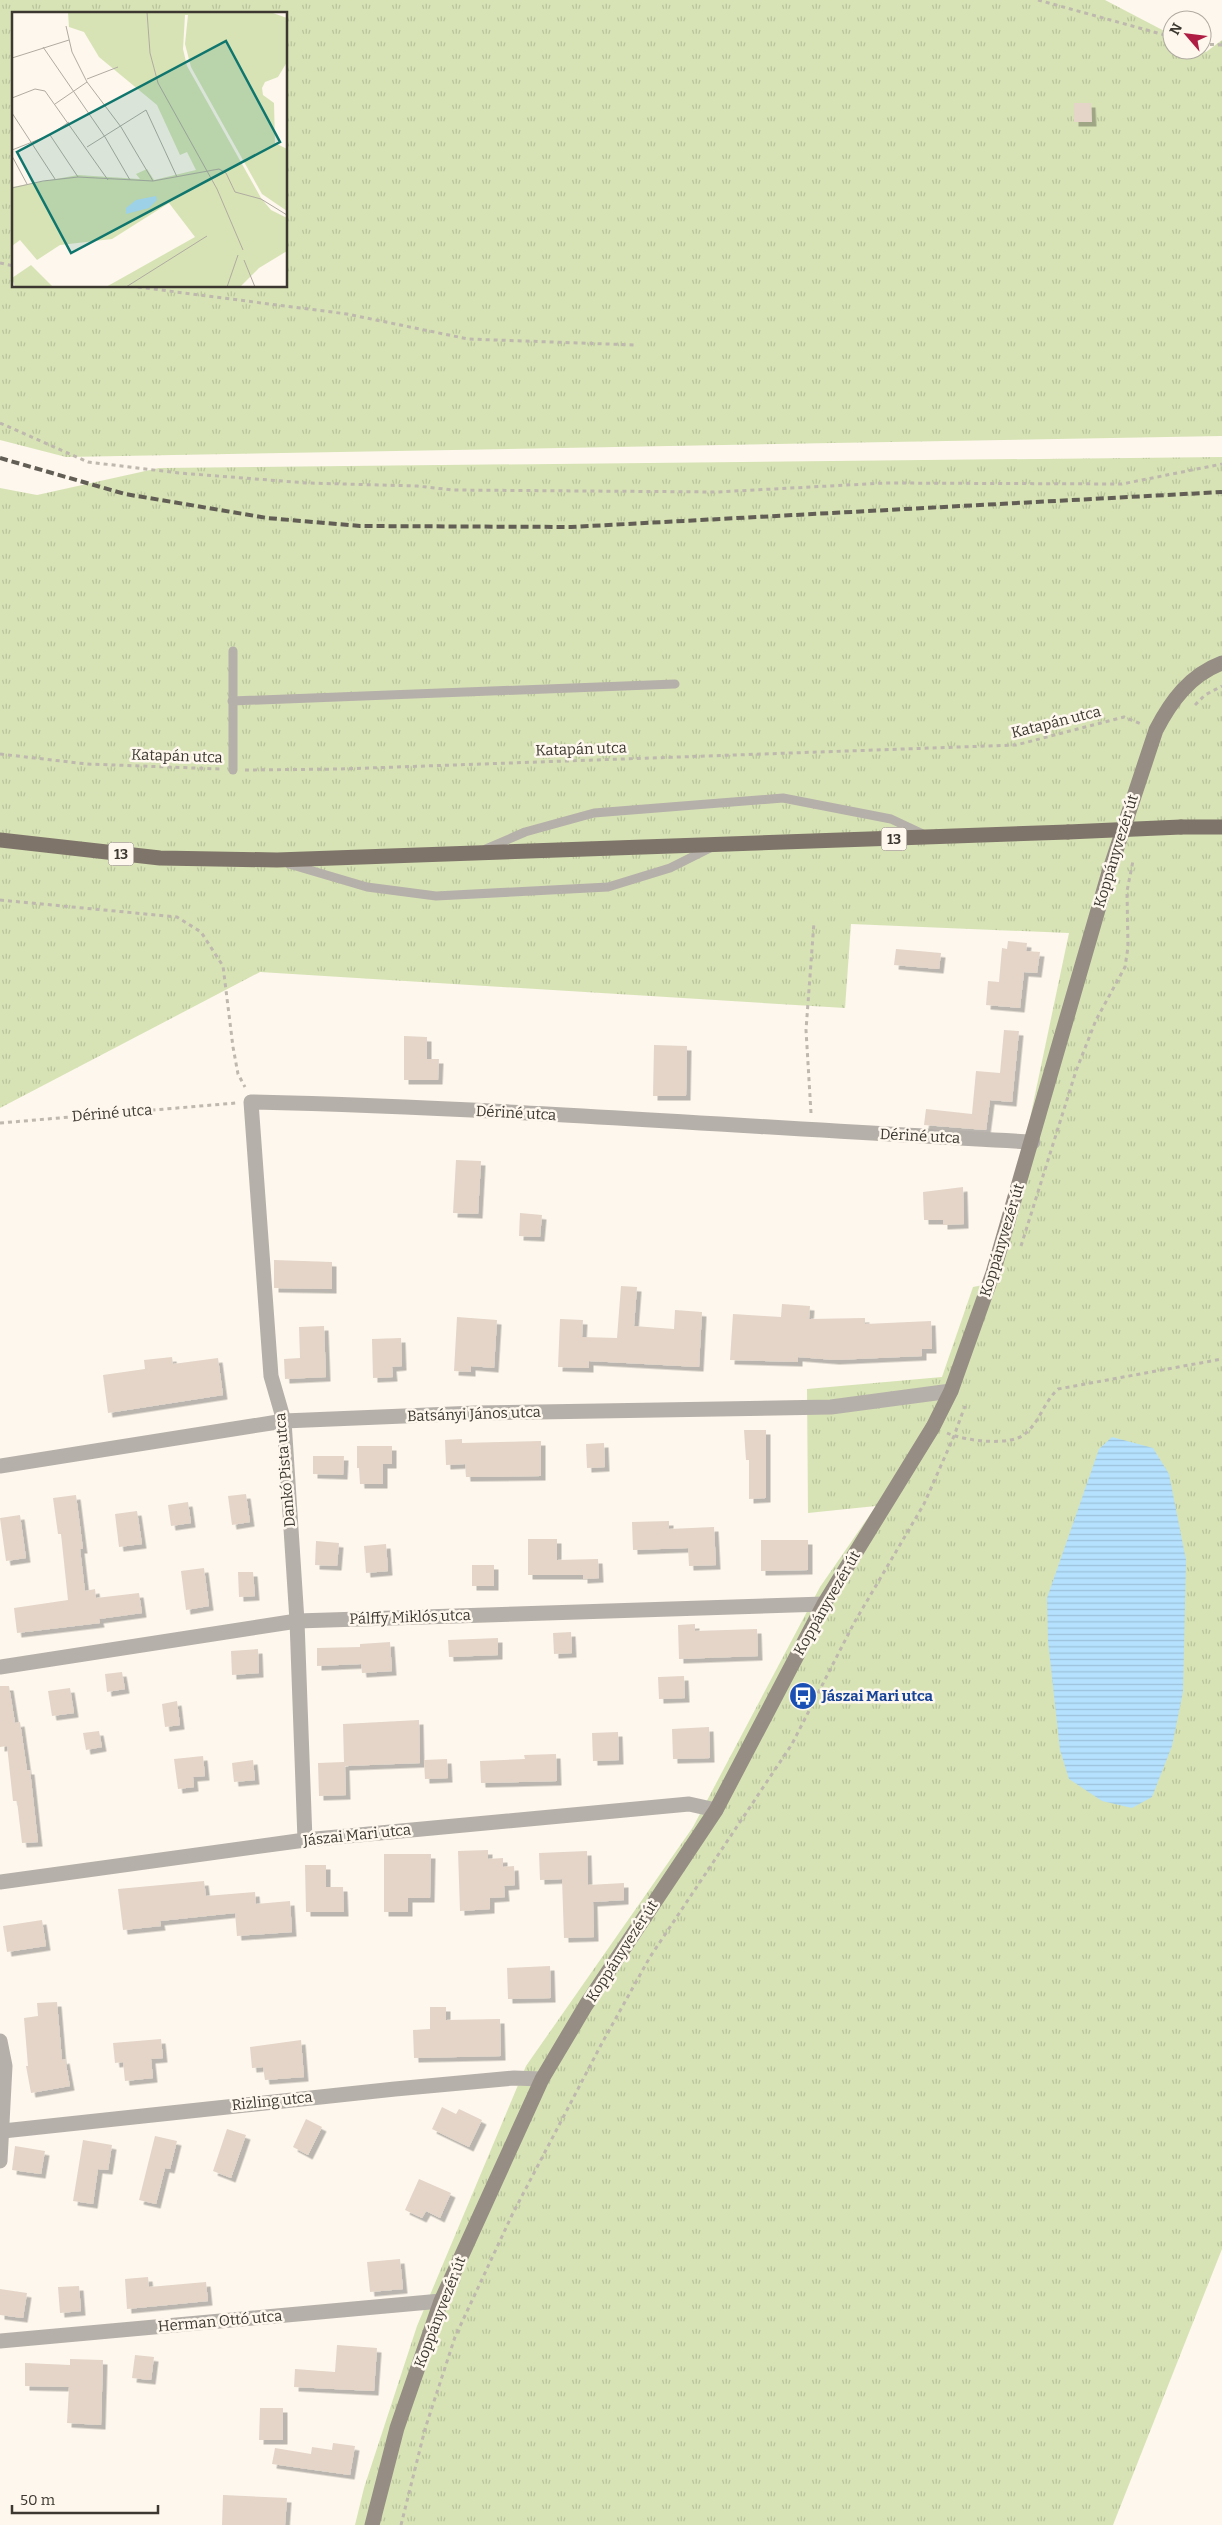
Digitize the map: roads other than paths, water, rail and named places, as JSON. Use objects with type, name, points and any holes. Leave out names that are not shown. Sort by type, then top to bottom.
[{"type":"main road","name":"13","points":[[0,840],[160,858],[277,860],[1222,827]]},
{"type":"street","name":"Koppányvezér út","points":[[372,2525],[397,2428],[441,2301],[542,2079],[586,2005],[716,1810],[824,1604],[933,1428],[951,1391],[993,1273],[1033,1142],[1109,872],[1156,730],[1168,708],[1184,688],[1201,673],[1222,663]]},
{"type":"street","name":"Dériné utca","points":[[251,1102],[489,1111],[812,1131],[1033,1142]]},
{"type":"street","name":"Dankó Pista utca","points":[[251,1102],[271,1376],[284,1421],[297,1621],[306,1840]]},
{"type":"street","name":"Batsányi János utca","points":[[0,1466],[284,1421],[476,1413],[831,1407],[951,1391]]},
{"type":"street","name":"Pálffy Miklós utca","points":[[0,1667],[297,1621],[824,1604]]},
{"type":"street","name":"Jászai Mari utca","points":[[0,1882],[306,1840],[689,1804],[716,1810]]},
{"type":"street","points":[[0,2041],[5,2066],[0,2161]]},
{"type":"street","name":"Rizling utca","points":[[3,2131],[395,2089],[514,2078],[542,2079]]},
{"type":"street","name":"Herman Ottó utca","points":[[0,2341],[441,2301]]},
{"type":"lane","points":[[233,651],[233,770]]},
{"type":"lane","points":[[232,701],[675,684]]},
{"type":"lane","points":[[474,854],[525,832],[594,813],[783,798],[891,819],[930,838]]},
{"type":"lane","points":[[277,860],[367,887],[436,896],[608,887],[670,868],[719,844]]},
{"type":"water","points":[[1112,1437],[1153,1448],[1169,1474],[1186,1560],[1183,1692],[1172,1746],[1152,1797],[1132,1808],[1102,1801],[1069,1779],[1060,1750],[1048,1641],[1047,1598],[1099,1449]]},
{"type":"railway","points":[[0,458],[125,494],[267,518],[360,526],[571,527],[1222,492]]},
{"type":"place","name":"Jászai Mari utca","points":[[803,1696]]}]
